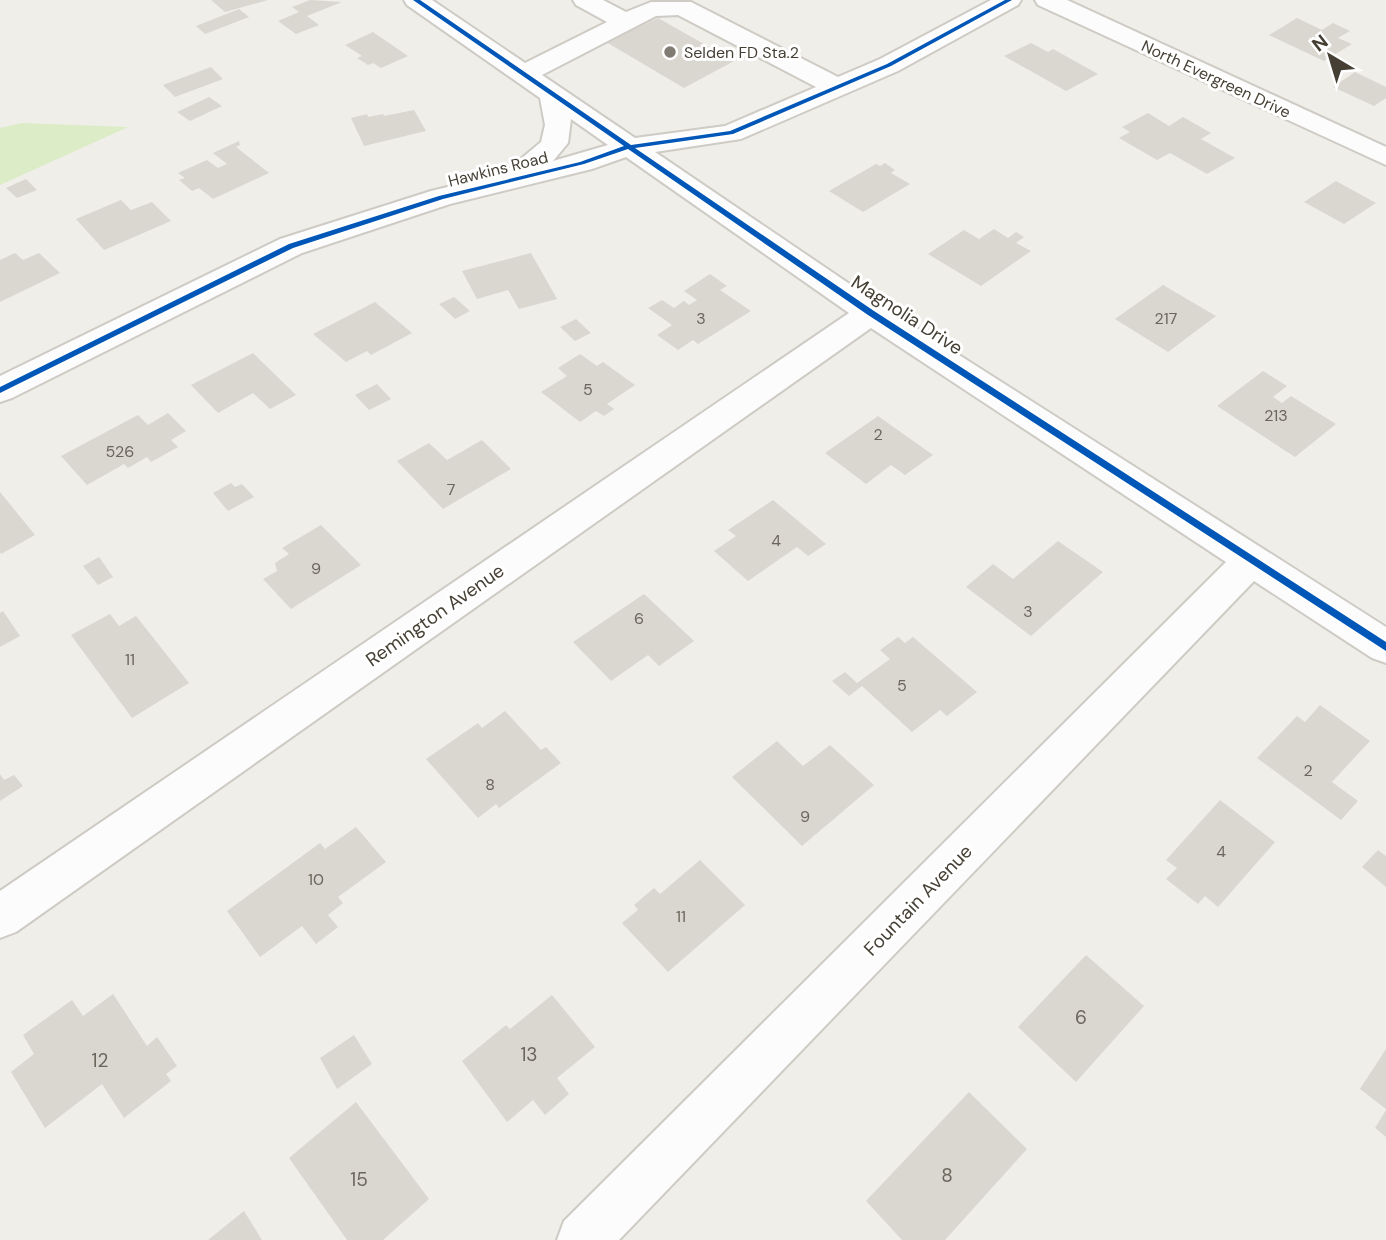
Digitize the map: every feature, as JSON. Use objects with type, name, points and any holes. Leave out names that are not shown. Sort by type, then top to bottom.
[{"type":"street","name":"Magnolia Drive","points":[[416,0],[871,313],[1386,647]]},
{"type":"street","points":[[585,0],[626,22]]},
{"type":"street","name":"Hawkins Road","points":[[0,390],[291,246],[375,216],[582,163],[628,147],[731,133],[889,65],[1009,0]]},
{"type":"street","name":"North Evergreen Drive","points":[[1046,0],[1386,157]]},
{"type":"street","points":[[523,74],[651,9],[682,7],[838,88]]},
{"type":"street","points":[[512,179],[542,157],[556,142],[561,125],[553,96]]},
{"type":"street","name":"Remington Avenue","points":[[0,917],[871,313]]},
{"type":"street","name":"Fountain Avenue","points":[[583,1240],[1252,559]]},
{"type":"green space","points":[[22,123],[128,127],[0,185],[0,128]]},
{"type":"building","points":[[211,0],[268,0],[225,12]]},
{"type":"building","points":[[310,0],[342,2],[307,16],[319,25],[296,34],[278,21],[299,12],[292,7]]},
{"type":"building","points":[[239,9],[249,17],[205,34],[196,26]]},
{"type":"building","name":"Selden FD Sta.2","points":[[658,18],[734,61],[684,88],[606,42]]},
{"type":"building","points":[[1297,18],[1322,30],[1333,23],[1350,31],[1338,38],[1352,44],[1324,61],[1269,35]]},
{"type":"building","points":[[373,32],[408,56],[381,68],[373,63],[368,65],[357,58],[362,56],[345,45]]},
{"type":"building","points":[[1031,43],[1048,52],[1053,49],[1098,74],[1066,91],[1004,56]]},
{"type":"building","points":[[211,67],[223,79],[175,97],[163,85]]},
{"type":"building","points":[[1355,72],[1386,87],[1386,98],[1374,106],[1333,87]]},
{"type":"building","points":[[209,97],[222,106],[190,121],[177,112]]},
{"type":"building","points":[[414,110],[426,131],[364,146],[351,118],[367,114],[368,117],[384,116]]},
{"type":"building","points":[[1148,113],[1169,126],[1183,117],[1211,133],[1201,139],[1235,158],[1207,174],[1170,153],[1157,160],[1119,138],[1130,132],[1122,127]]},
{"type":"building","points":[[239,141],[240,145],[236,147],[269,173],[213,199],[199,188],[192,191],[179,180],[185,178],[178,173],[207,160],[218,168],[227,164],[213,153]]},
{"type":"building","points":[[885,163],[895,170],[891,173],[910,184],[863,212],[829,191],[876,164],[880,166]]},
{"type":"building","points":[[26,179],[37,190],[17,198],[6,188]]},
{"type":"building","points":[[1336,181],[1376,203],[1344,224],[1304,202]]},
{"type":"building","points":[[121,200],[131,210],[152,202],[171,221],[104,250],[76,219]]},
{"type":"building","points":[[994,229],[1008,238],[1016,232],[1024,237],[1016,243],[1031,251],[981,286],[928,254],[964,230],[979,239]]},
{"type":"building","points":[[15,253],[23,260],[39,253],[60,273],[0,302],[0,260]]},
{"type":"building","points":[[531,253],[557,299],[519,309],[508,290],[477,299],[462,271]]},
{"type":"building","points":[[710,274],[727,286],[720,290],[751,311],[698,344],[693,340],[678,350],[657,335],[672,325],[648,308],[662,300],[674,308],[684,301],[689,305],[697,300],[684,291]]},
{"type":"building","points":[[1163,285],[1216,316],[1168,352],[1115,319]]},
{"type":"building","points":[[454,297],[470,311],[455,319],[439,304]]},
{"type":"building","points":[[375,302],[412,333],[371,355],[367,351],[346,362],[313,334]]},
{"type":"building","points":[[576,319],[591,333],[575,341],[560,327]]},
{"type":"building","points":[[253,353],[296,395],[270,409],[253,393],[218,413],[191,385]]},
{"type":"building","points":[[580,354],[597,366],[603,362],[635,385],[607,404],[614,409],[604,416],[596,411],[580,422],[541,392],[567,376],[558,368]]},
{"type":"building","points":[[1263,371],[1287,386],[1273,397],[1282,403],[1291,396],[1336,424],[1295,457],[1217,406]]},
{"type":"building","points":[[377,384],[391,399],[369,410],[355,395]]},
{"type":"building","points":[[168,413],[186,431],[171,440],[178,447],[151,462],[147,457],[128,468],[124,464],[87,485],[61,456],[138,415],[148,425]]},
{"type":"building","points":[[878,416],[933,455],[905,475],[891,465],[866,484],[825,453]]},
{"type":"building","points":[[482,440],[511,469],[443,509],[397,461],[429,443],[447,460]]},
{"type":"building","points":[[231,483],[235,487],[242,484],[254,497],[228,511],[213,493]]},
{"type":"building","points":[[0,492],[35,535],[1,554],[0,552]]},
{"type":"building","points":[[773,500],[826,544],[808,556],[797,547],[748,581],[714,551],[736,536],[728,530]]},
{"type":"building","points":[[321,525],[361,565],[291,609],[263,579],[277,571],[275,563],[289,554],[282,548]]},
{"type":"building","points":[[1058,541],[1103,572],[1031,636],[966,587],[993,564],[1013,579]]},
{"type":"building","points":[[99,557],[113,577],[98,585],[83,566]]},
{"type":"building","points":[[644,594],[694,641],[659,666],[648,655],[611,681],[573,642]]},
{"type":"building","points":[[3,611],[20,636],[0,647],[0,613]]},
{"type":"building","points":[[110,614],[119,626],[136,616],[189,683],[132,718],[71,635]]},
{"type":"building","points":[[898,637],[905,643],[913,637],[977,692],[947,716],[940,710],[912,732],[862,686],[849,696],[832,681],[845,672],[857,683],[890,659],[880,650]]},
{"type":"building","points":[[1320,705],[1370,741],[1332,782],[1358,801],[1341,820],[1257,758],[1297,716],[1305,722]]},
{"type":"building","points":[[505,711],[541,750],[546,747],[561,763],[499,808],[496,804],[478,818],[426,759],[478,723],[482,728]]},
{"type":"building","points":[[777,741],[803,766],[830,745],[874,785],[802,846],[732,777]]},
{"type":"building","points":[[0,774],[4,780],[14,775],[23,786],[0,801]]},
{"type":"building","points":[[1220,800],[1275,842],[1218,907],[1205,896],[1198,904],[1166,879],[1177,868],[1166,860]]},
{"type":"building","points":[[356,827],[386,862],[338,897],[343,903],[328,915],[338,927],[316,944],[302,926],[260,957],[227,911],[320,843],[325,849]]},
{"type":"building","points":[[1378,850],[1386,856],[1386,887],[1362,867]]},
{"type":"building","points":[[700,860],[745,905],[668,972],[622,923],[638,910],[634,905],[654,888],[660,894]]},
{"type":"building","points":[[1086,955],[1144,1006],[1076,1082],[1018,1027]]},
{"type":"building","points":[[113,994],[147,1046],[157,1037],[177,1066],[166,1074],[171,1081],[124,1118],[102,1084],[45,1128],[11,1072],[34,1054],[23,1035],[72,1000],[83,1016]]},
{"type":"building","points":[[552,995],[595,1047],[557,1078],[569,1094],[545,1115],[533,1100],[507,1122],[462,1061],[506,1025],[510,1029]]},
{"type":"building","points":[[354,1035],[372,1064],[337,1089],[320,1058]]},
{"type":"building","points":[[1386,1049],[1386,1109],[1360,1089]]},
{"type":"building","points":[[969,1092],[1027,1149],[945,1240],[902,1240],[866,1201]]},
{"type":"building","points":[[356,1102],[429,1199],[383,1240],[347,1240],[289,1158]]},
{"type":"building","points":[[1386,1110],[1386,1137],[1375,1128]]},
{"type":"building","points":[[244,1211],[262,1240],[208,1240]]},
{"type":"cycle path","points":[[416,0],[871,313],[1386,647]]},
{"type":"cycle path","points":[[0,390],[291,246],[441,197],[582,163],[628,147],[731,133],[889,65],[1009,0]]},
{"type":"place","name":"Selden FD Sta.2","points":[[670,52]]}]
